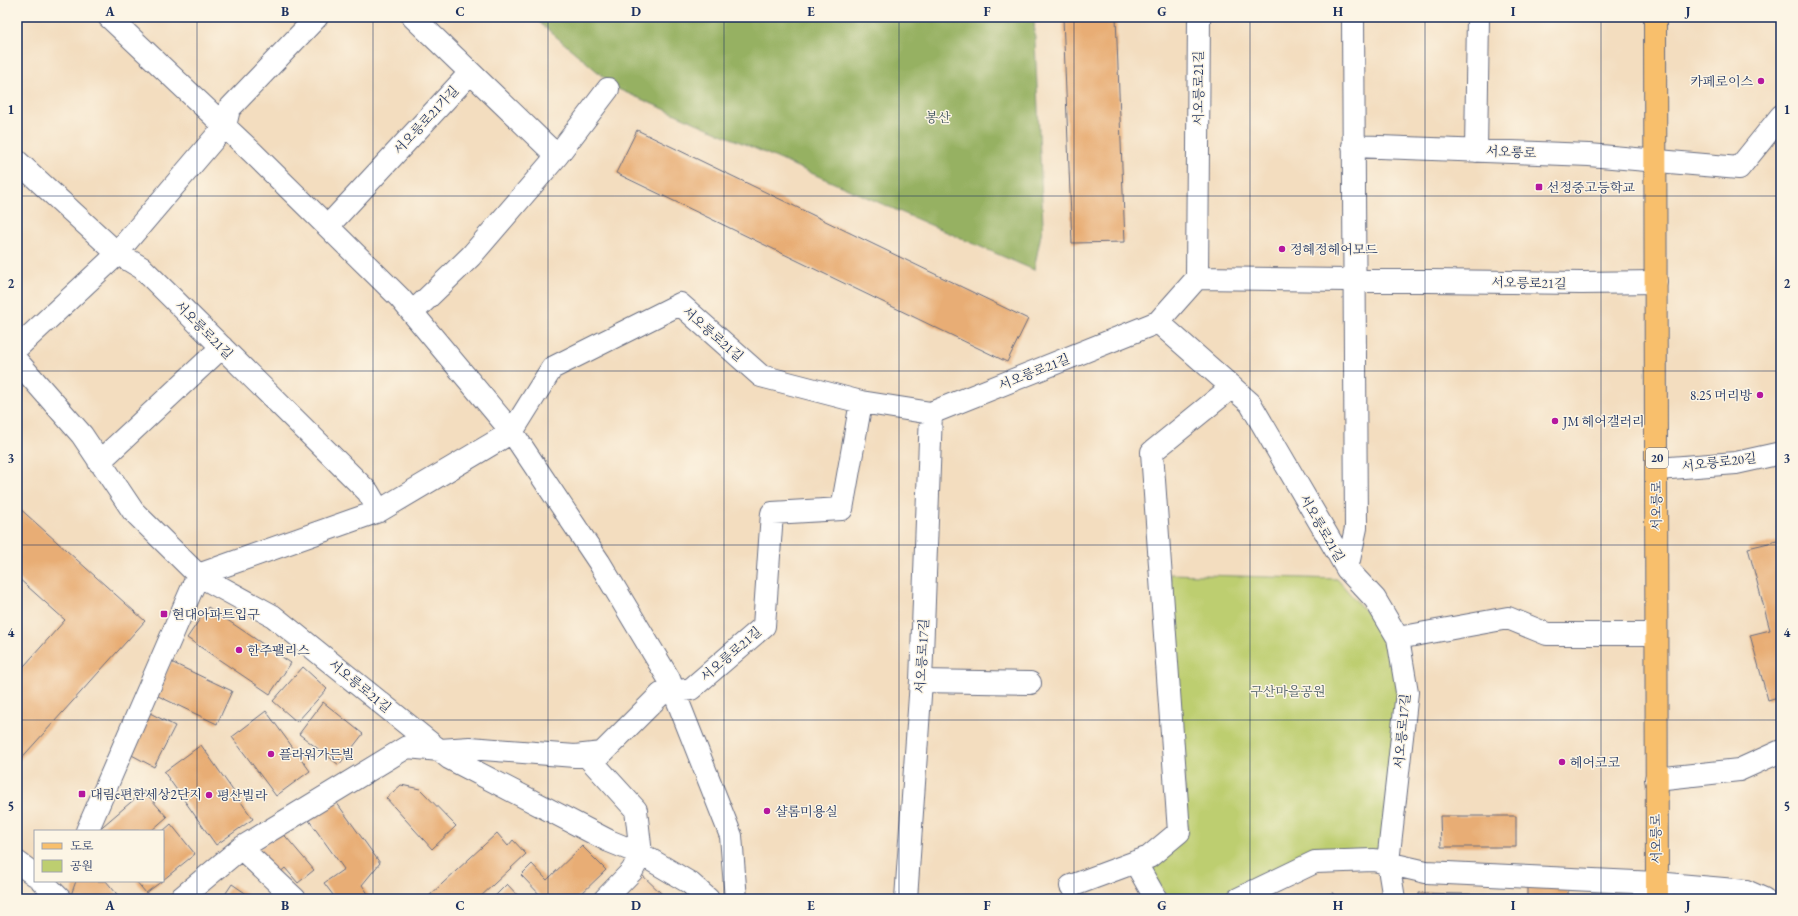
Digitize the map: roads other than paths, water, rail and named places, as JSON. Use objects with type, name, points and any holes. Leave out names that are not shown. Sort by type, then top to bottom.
[{"type":"main road","name":"서오릉로","points":[[1655,17],[1657,891]]},
{"type":"street","points":[[17,348],[118,253],[225,126],[230,109],[317,17]]},
{"type":"street","points":[[413,17],[557,156]]},
{"type":"street","name":"서오릉로21길","points":[[198,575],[379,511],[512,432],[552,368],[680,304],[761,376],[861,402],[931,413],[1158,322],[1197,278],[1199,17]]},
{"type":"street","name":"서오릉로21길","points":[[1347,569],[1356,528],[1353,17]]},
{"type":"street","name":"서오릉로","points":[[1478,17],[1476,151],[1589,154],[1655,161]]},
{"type":"street","points":[[122,21],[225,126],[328,226],[413,312],[512,432],[599,562],[669,679],[731,836],[736,899]]},
{"type":"street","name":"서오릉로21가길","points":[[328,226],[470,72]]},
{"type":"street","points":[[413,312],[471,256],[557,156],[608,89]]},
{"type":"street","points":[[1655,161],[1739,168],[1781,116]]},
{"type":"street","points":[[1353,146],[1476,151]]},
{"type":"street","name":"서오릉로21길","points":[[17,162],[118,253],[142,268],[368,492],[379,511]]},
{"type":"street","name":"서오릉로21길","points":[[1197,278],[1581,283],[1656,282]]},
{"type":"street","name":"서오릉로21길","points":[[1158,322],[1250,403],[1347,569]]},
{"type":"street","points":[[99,462],[222,347]]},
{"type":"street","name":"서오릉로21길","points":[[17,361],[82,435],[133,512],[198,575],[273,616],[449,758],[609,841],[641,854],[690,883],[708,899]]},
{"type":"street","points":[[1070,886],[1149,857],[1179,832],[1152,452],[1232,387]]},
{"type":"street","name":"서오릉로21길","points":[[440,750],[470,748],[575,756],[602,753],[661,694],[691,689],[764,626],[772,513],[842,509],[861,402]]},
{"type":"street","name":"서오릉로17길","points":[[906,899],[921,681],[931,413]]},
{"type":"street","name":"서오릉로20길","points":[[1656,469],[1736,463],[1781,453]]},
{"type":"street","name":"서오릉로17길","points":[[1347,569],[1375,599],[1398,638],[1406,692],[1388,862],[1394,899]]},
{"type":"street","points":[[87,830],[198,575]]},
{"type":"street","points":[[1398,638],[1508,618],[1547,634],[1656,634]]},
{"type":"street","points":[[921,681],[1030,683]]},
{"type":"street","points":[[180,899],[241,848],[407,747],[440,750]]},
{"type":"street","points":[[1656,779],[1739,770],[1781,751]]},
{"type":"street","points":[[586,755],[636,810],[641,854],[632,871],[605,899]]},
{"type":"street","points":[[241,848],[295,899]]},
{"type":"street","points":[[1238,899],[1315,862],[1374,860],[1426,872],[1657,891],[1746,891],[1764,899]]},
{"type":"street","points":[[17,862],[34,874]]},
{"type":"street","points":[[1135,862],[1156,899]]},
{"type":"street","points":[[43,882],[60,894]]},
{"type":"place","name":"카페로이스","points":[[1761,81]]},
{"type":"place","name":"선정중고등학교","points":[[1539,187]]},
{"type":"place","name":"정혜정헤어모드","points":[[1282,249]]},
{"type":"place","name":"8.25 머리방","points":[[1760,395]]},
{"type":"place","name":"JM 헤어갤러리","points":[[1555,421]]},
{"type":"place","name":"현대아파트입구","points":[[164,614]]},
{"type":"place","name":"한주팰리스","points":[[239,650]]},
{"type":"place","name":"플라워가든빌","points":[[271,754]]},
{"type":"place","name":"헤어코코","points":[[1562,762]]},
{"type":"place","name":"대림e편한세상2단지","points":[[82,794]]},
{"type":"place","name":"평산빌라","points":[[209,795]]},
{"type":"place","name":"샬롬미용실","points":[[767,811]]},
{"type":"park label","name":"봉산","points":[[938,117]]},
{"type":"park label","name":"구산마을공원","points":[[1288,691]]}]
